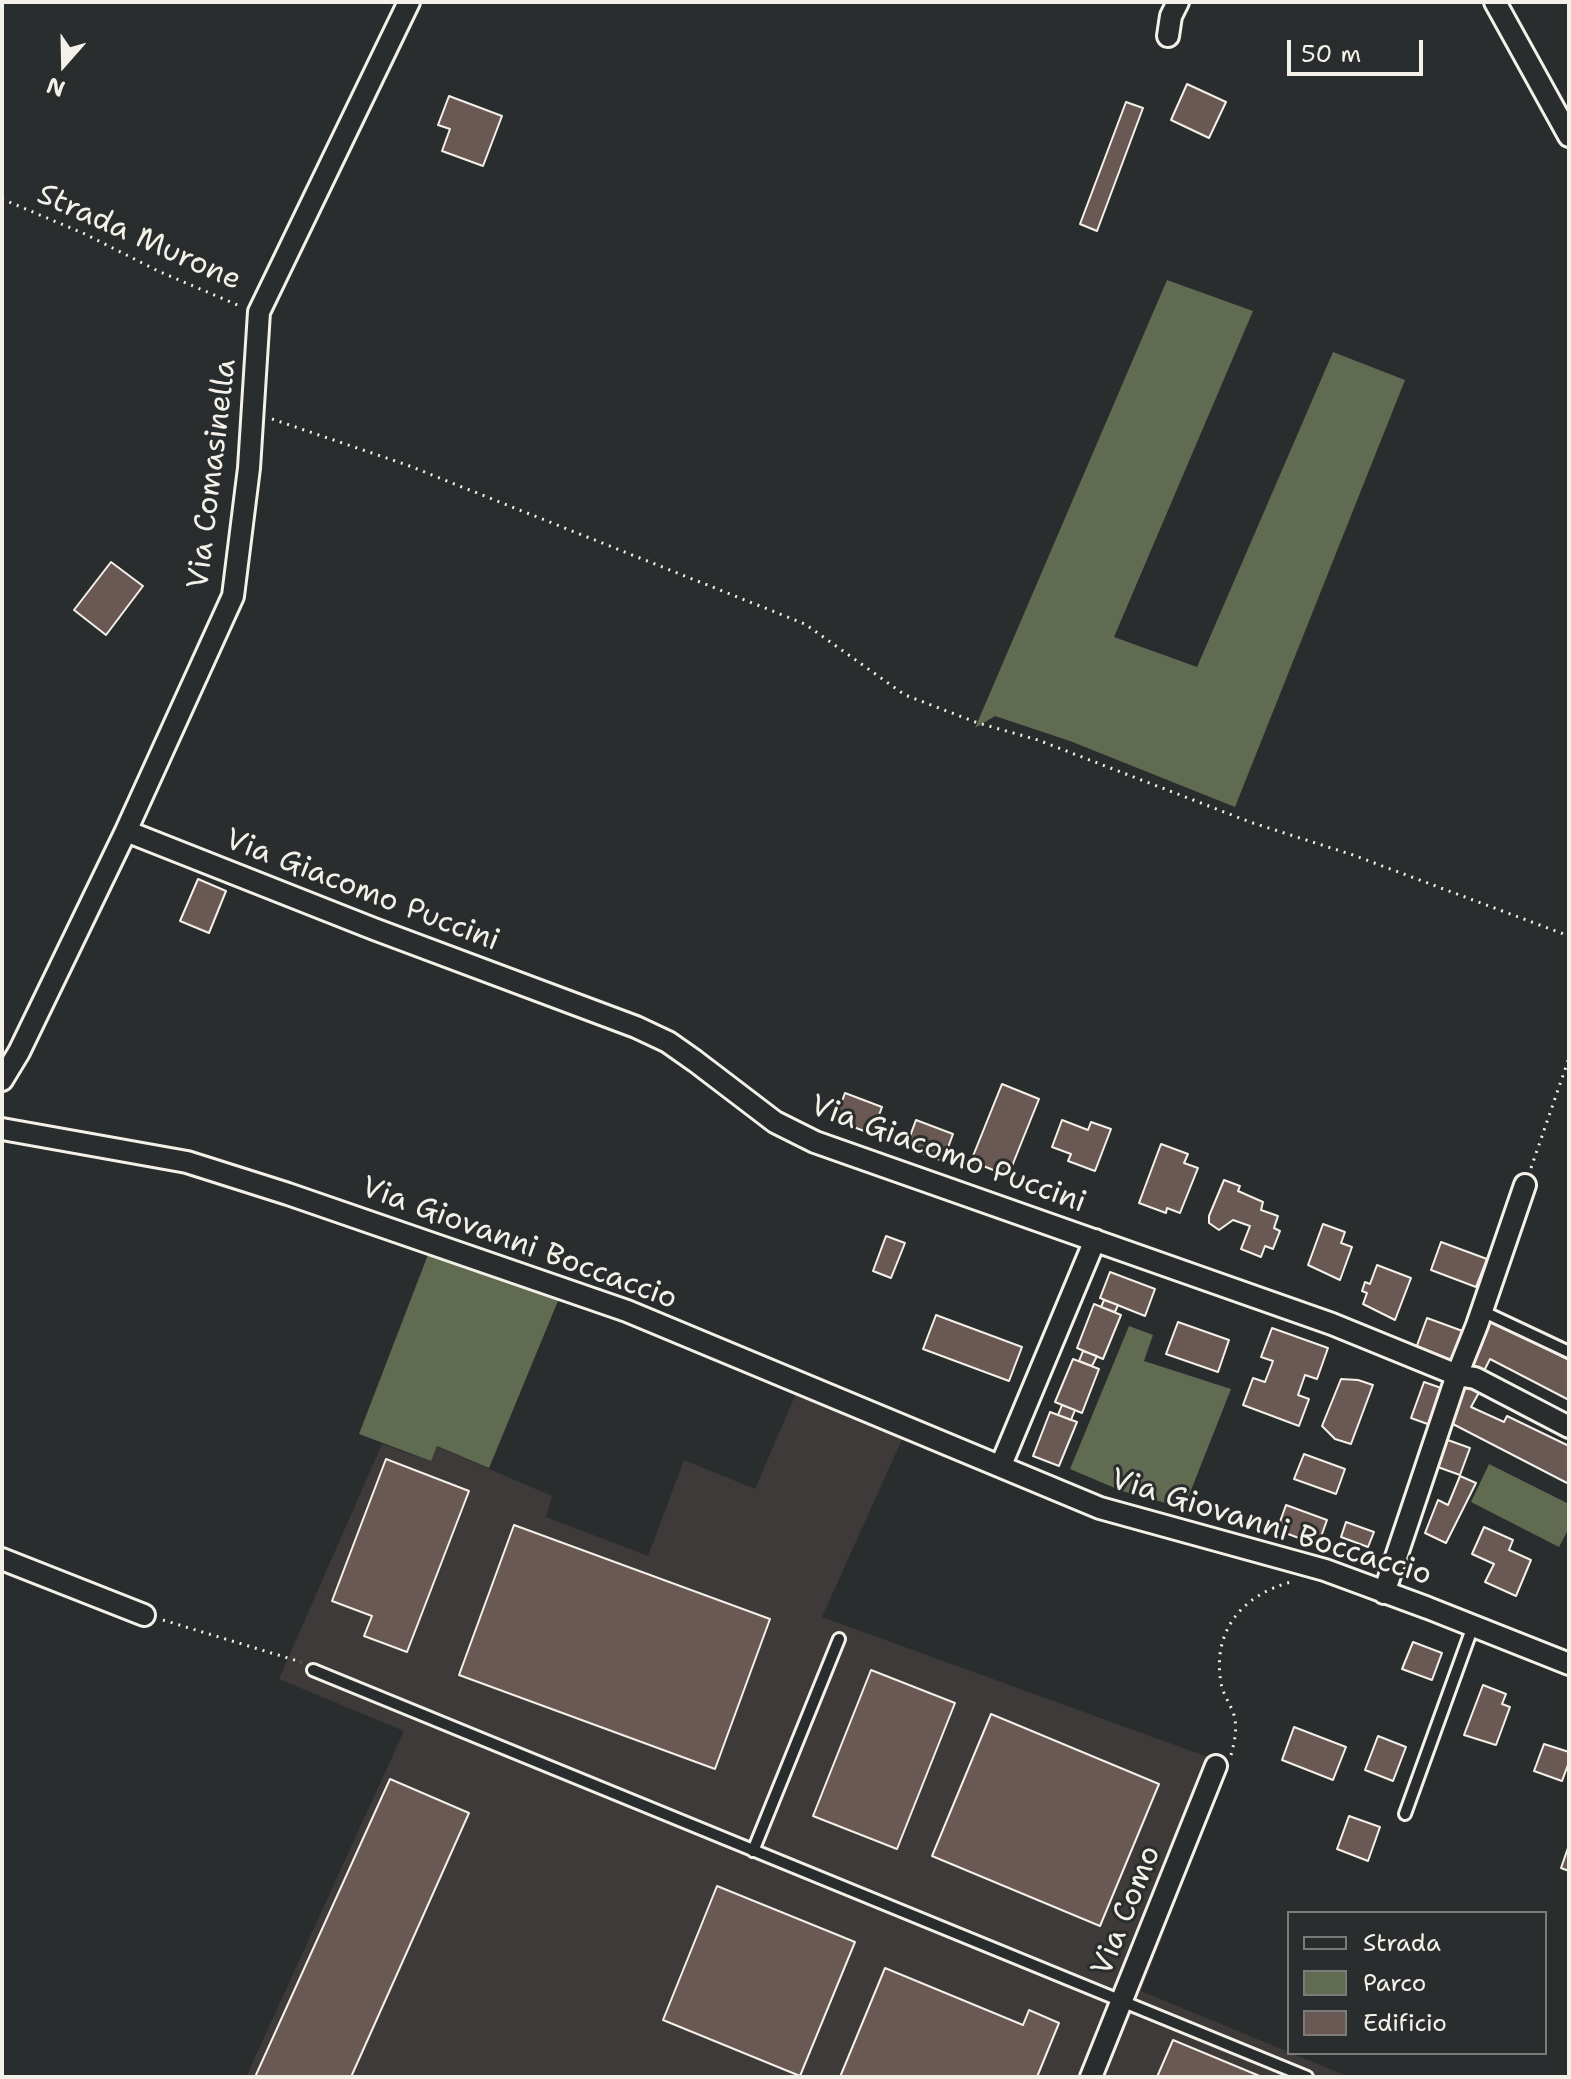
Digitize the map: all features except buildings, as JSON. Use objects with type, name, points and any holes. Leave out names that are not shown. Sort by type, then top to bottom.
[{"type":"street","name":"Via Comasinella","points":[[2,1080],[19,1052],[126,831],[233,596],[253,412],[259,312],[409,2]]},
{"type":"street","points":[[1168,36],[1171,16],[1178,2]]},
{"type":"street","points":[[1495,2],[1569,136]]},
{"type":"street","name":"Via Giacomo Puccini","points":[[126,831],[374,929],[636,1027],[686,1055],[775,1122],[815,1142],[1332,1324],[1457,1375],[1475,1378],[1569,1427]]},
{"type":"street","name":"Via Giovanni Boccaccio","points":[[2,1129],[187,1162],[288,1194],[627,1311],[1125,1517],[1325,1570],[1569,1664]]},
{"type":"street","points":[[1384,1593],[1525,1185]]},
{"type":"street","points":[[1001,1465],[1095,1240]]},
{"type":"street","points":[[2,1559],[144,1615]]},
{"type":"street","name":"Via Como","points":[[1091,2077],[1215,1771]]},
{"type":"lane","points":[[1482,1311],[1569,1352]]},
{"type":"lane","points":[[1405,1814],[1473,1626]]},
{"type":"lane","points":[[753,1851],[839,1639]]},
{"type":"lane","points":[[313,1670],[1307,2077]]},
{"type":"path","name":"Strada Murone","points":[[2,199],[85,234],[226,302],[259,312]]},
{"type":"path","points":[[253,412],[407,465],[805,624],[905,695],[978,723],[1038,740],[1250,822],[1353,855],[1569,936]]},
{"type":"path","points":[[1525,1185],[1569,1058]]},
{"type":"path","points":[[1215,1771],[1226,1767],[1235,1737],[1234,1717],[1224,1693],[1220,1669],[1219,1654],[1227,1629],[1252,1598],[1276,1586],[1307,1579],[1325,1570]]},
{"type":"path","points":[[144,1615],[298,1660],[313,1670]]},
{"type":"shaded area","points":[[797,1391],[904,1435],[822,1617],[1230,1765],[1141,1991],[1287,2051],[1287,2055],[1296,2055],[1349,2077],[246,2077],[404,1731],[279,1679],[382,1444],[430,1461],[436,1446],[552,1496],[546,1517],[648,1556],[684,1460],[755,1489]]},
{"type":"green space","points":[[1167,280],[1253,311],[1114,637],[1197,667],[1333,352],[1405,380],[1235,807],[1070,741],[995,716],[975,728]]},
{"type":"green space","points":[[429,1252],[560,1296],[489,1468],[437,1446],[431,1461],[359,1434]]},
{"type":"green space","points":[[1129,1326],[1153,1335],[1144,1361],[1231,1389],[1184,1508],[1122,1491],[1070,1469]]},
{"type":"green space","points":[[1489,1464],[1569,1504],[1569,1528],[1559,1547],[1471,1502]]}]
